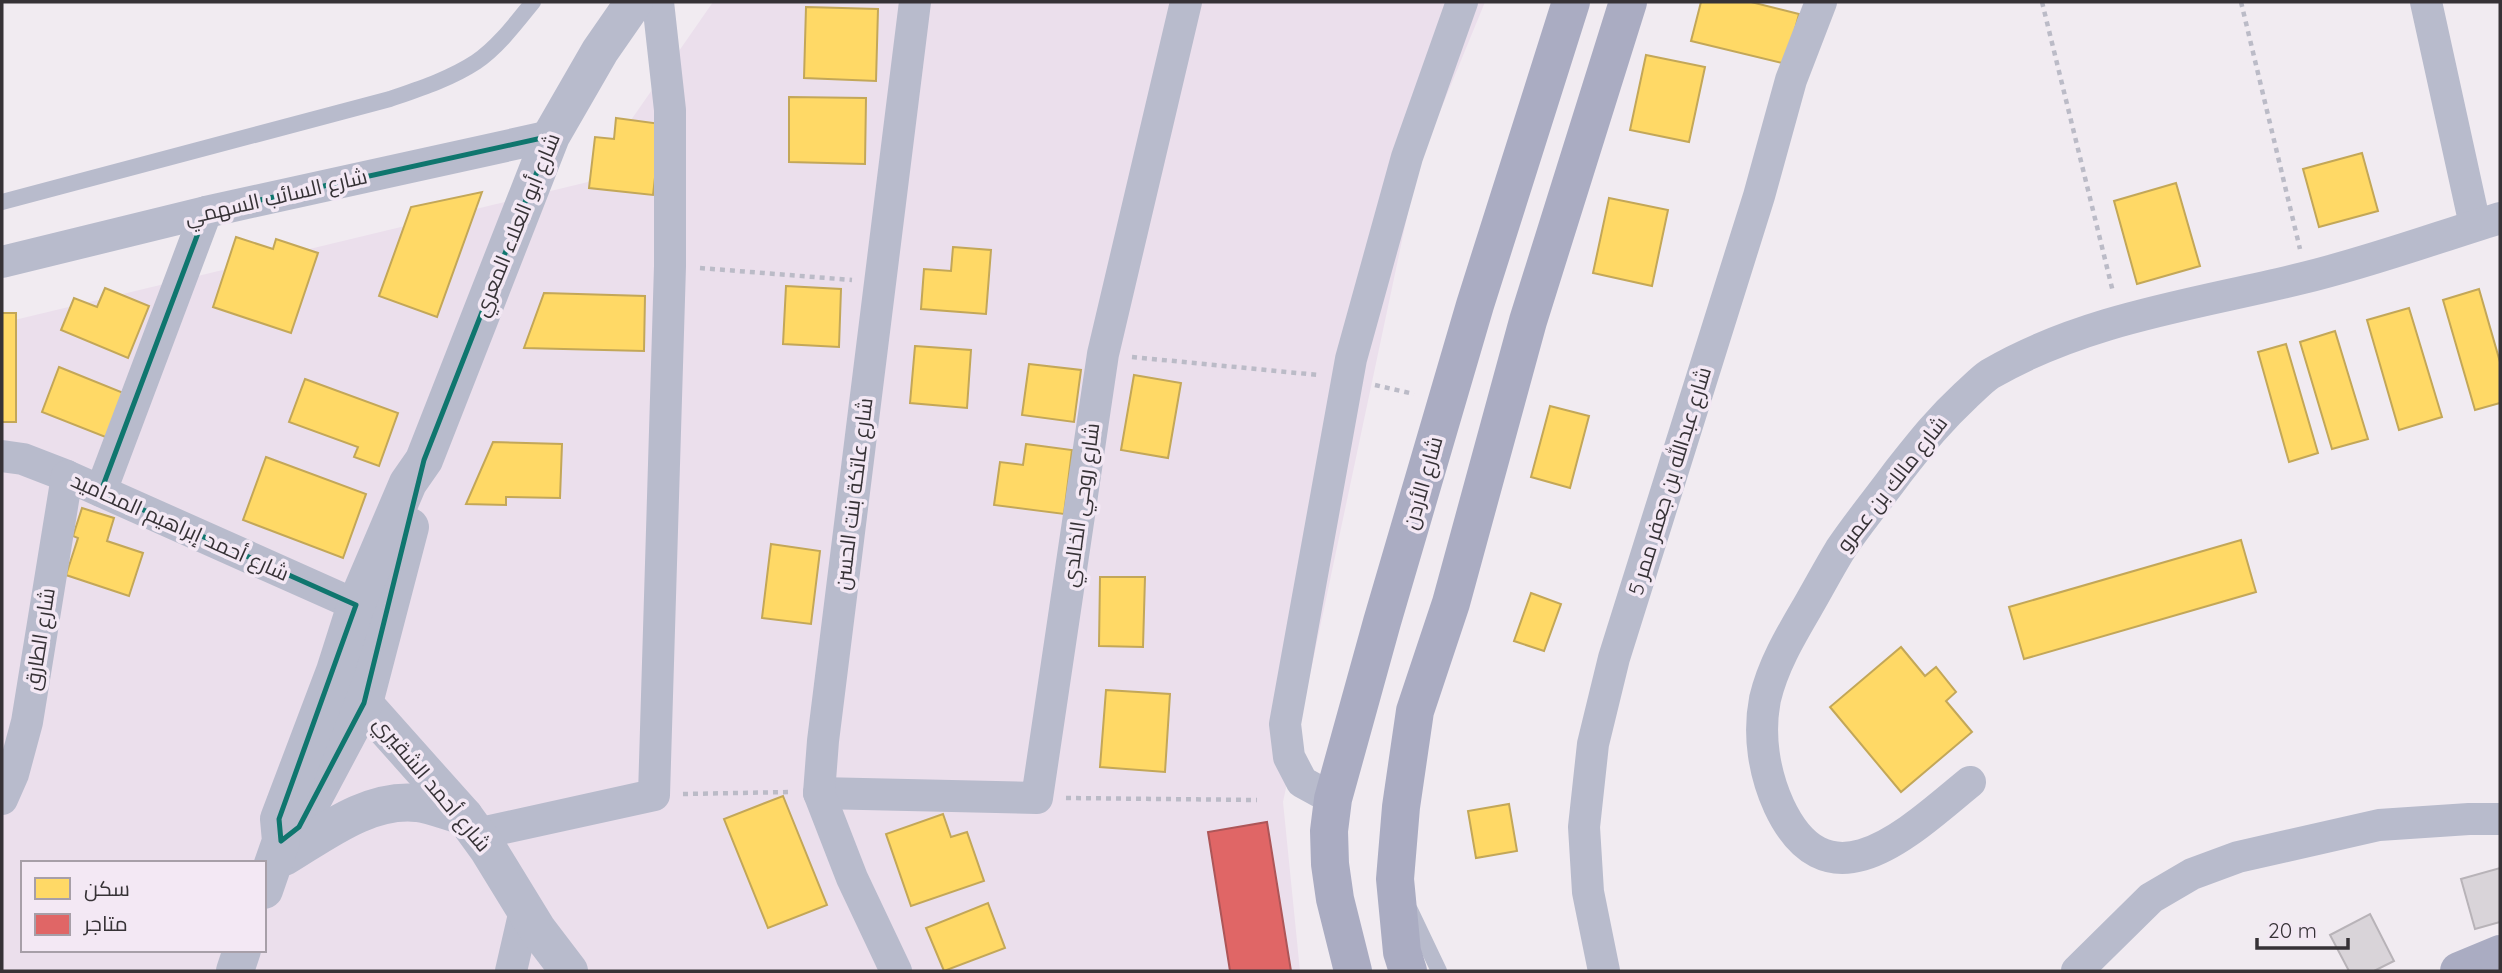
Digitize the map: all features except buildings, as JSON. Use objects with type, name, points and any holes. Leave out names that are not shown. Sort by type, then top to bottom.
[{"type":"highway","name":"شارع الأردن","points":[[1353,971],[1329,864],[1333,799],[1475,305],[1571,2]]},
{"type":"highway","points":[[1408,971],[1402,952],[1395,878],[1401,807],[1416,711],[1451,603],[1528,321],[1628,2]]},
{"type":"highway","points":[[1475,305],[1528,321]]},
{"type":"highway","points":[[2459,971],[2500,954]]},
{"type":"street","name":"شارع أبو العلاء المعري","points":[[273,865],[279,819],[335,671],[356,605],[408,483],[424,460],[551,136],[600,51],[634,2]]},
{"type":"street","points":[[273,865],[331,829],[374,807],[417,803],[470,825],[654,795],[670,266],[670,110],[658,2]]},
{"type":"street","name":"شارع عاتكة بنت الحسن","points":[[896,971],[852,878],[819,793],[823,741],[915,2]]},
{"type":"street","name":"شارع روحي الخالدي","points":[[1037,798],[1103,354],[1186,2]]},
{"type":"street","points":[[1333,799],[1302,782],[1289,757],[1285,723],[1351,359],[1407,156],[1462,2]]},
{"type":"street","name":"شارع عبدالله بن جعفر ممر 5","points":[[1604,971],[1588,892],[1584,827],[1593,744],[1614,658],[1759,196],[1791,80],[1821,2]]},
{"type":"street","points":[[2426,2],[2488,222]]},
{"type":"street","name":"شارع السائب السهمي","points":[[2,262],[206,212],[551,136]]},
{"type":"street","points":[[101,491],[206,212]]},
{"type":"street","name":"شارع مالك بن عمرو","points":[[1969,782],[1901,838],[1874,851],[1833,858],[1808,847],[1782,812],[1770,786],[1764,760],[1765,702],[1774,669],[1841,549],[1936,423],[1988,376],[2043,349],[2120,320],[2306,277],[2488,222]]},
{"type":"street","name":"شارع أحمد إبراهيم المحاميد","points":[[2,456],[23,459],[67,476],[356,605]]},
{"type":"street","name":"شارع أبو العلاء المعري","points":[[273,865],[299,827],[364,703],[420,489],[424,460]]},
{"type":"street","name":"شارع الطارق","points":[[2,799],[13,774],[27,722],[67,476]]},
{"type":"street","name":"شارع أحمد الشقيري","points":[[335,671],[470,825],[525,910],[569,971]]},
{"type":"street","points":[[819,793],[1037,798]]},
{"type":"street","points":[[2077,971],[2151,898],[2192,874],[2238,857],[2379,825],[2500,819]]},
{"type":"street","points":[[511,971],[525,910]]},
{"type":"street","points":[[235,971],[241,952]]},
{"type":"lane","points":[[2,202],[419,89],[449,77],[477,61],[533,2]]},
{"type":"lane","points":[[1395,878],[1439,971]]},
{"type":"path","points":[[2042,2],[2120,320]]},
{"type":"path","points":[[2241,2],[2306,277]]},
{"type":"path","points":[[670,266],[881,282]]},
{"type":"path","points":[[1103,354],[1348,378],[1447,401]]},
{"type":"path","points":[[654,795],[773,791],[819,793]]},
{"type":"path","points":[[1037,798],[1257,800]]},
{"type":"highlighted area","points":[[551,136],[424,460],[364,703],[299,827],[281,841],[279,819],[356,605],[101,491],[206,212]]},
{"type":"shaded area","points":[[713,2],[1485,2],[1418,165],[1283,802],[1300,971],[2,971],[2,323],[588,182]]}]
